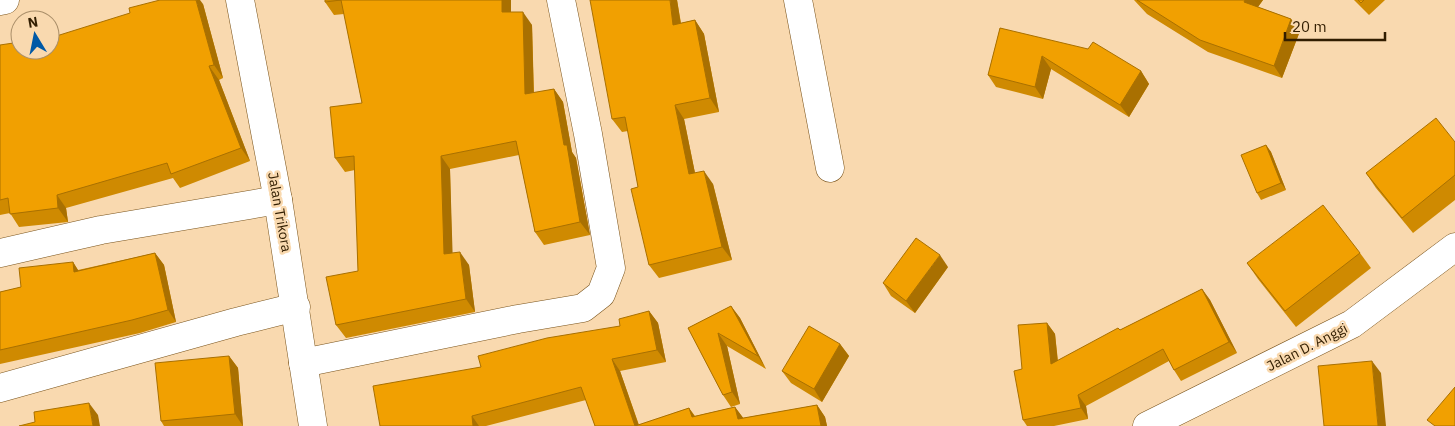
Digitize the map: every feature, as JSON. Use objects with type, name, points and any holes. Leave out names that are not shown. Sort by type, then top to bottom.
[{"type":"street","points":[[0,1],[5,0]]},
{"type":"street","name":"Jalan Trikora","points":[[240,0],[278,200],[313,426]]},
{"type":"street","points":[[302,363],[518,319],[583,308],[601,294],[611,268],[588,134],[561,0]]},
{"type":"street","points":[[798,0],[830,168]]},
{"type":"street","points":[[0,253],[101,230],[278,200]]},
{"type":"street","name":"Jalan D. Anggi","points":[[1147,426],[1352,324],[1455,247]]},
{"type":"street","points":[[0,388],[296,307]]},
{"type":"building","points":[[160,0],[196,0],[214,65],[209,66],[241,148],[171,174],[167,163],[57,195],[58,208],[10,214],[8,198],[0,200],[0,45],[10,44],[10,60],[60,60],[60,35],[130,13],[129,8]]},
{"type":"building","points":[[325,0],[341,0],[325,2]]},
{"type":"building","points":[[341,0],[502,0],[502,12],[523,12],[525,94],[554,89],[564,145],[567,145],[580,222],[535,232],[516,141],[441,156],[444,254],[460,252],[466,299],[336,325],[326,277],[358,271],[354,156],[335,158],[330,107],[362,103]]},
{"type":"building","points":[[590,0],[670,0],[673,25],[695,20],[710,98],[675,105],[689,174],[704,171],[722,247],[649,265],[631,189],[638,187],[625,117],[612,119]]},
{"type":"building","points":[[1137,0],[1245,0],[1244,2],[1291,19],[1274,66],[1200,40]]},
{"type":"building","points":[[1000,28],[1088,49],[1093,42],[1141,71],[1120,105],[1042,56],[1035,87],[988,75]]},
{"type":"building","points":[[1436,118],[1455,142],[1455,175],[1402,218],[1366,173]]},
{"type":"building","points":[[1266,145],[1281,183],[1257,193],[1241,155]]},
{"type":"building","points":[[1323,205],[1360,253],[1285,311],[1247,263]]},
{"type":"building","points":[[916,238],[940,255],[906,301],[883,283]]},
{"type":"building","points":[[155,253],[168,310],[0,350],[0,292],[21,287],[19,268],[73,262],[74,272]]},
{"type":"building","points":[[1202,289],[1229,342],[1174,370],[1163,349],[1078,395],[1081,408],[1023,420],[1014,371],[1022,369],[1018,325],[1047,323],[1051,364],[1118,328],[1120,330]]},
{"type":"building","points":[[731,306],[758,356],[718,333],[732,392],[723,395],[688,328]]},
{"type":"building","points":[[649,311],[657,350],[612,359],[635,426],[595,426],[581,387],[472,416],[473,426],[380,426],[373,386],[481,367],[478,356],[547,338],[620,326],[619,319]]},
{"type":"building","points":[[809,326],[840,344],[814,389],[782,371]]},
{"type":"building","points":[[229,356],[235,414],[161,421],[155,363]]},
{"type":"building","points":[[1372,361],[1378,426],[1324,426],[1318,366]]},
{"type":"building","points":[[1455,387],[1455,426],[1435,426],[1427,420]]},
{"type":"building","points":[[89,403],[93,426],[19,426],[35,422],[34,412]]},
{"type":"building","points":[[817,405],[821,426],[635,426],[689,408],[692,417],[735,407],[738,419]]}]
